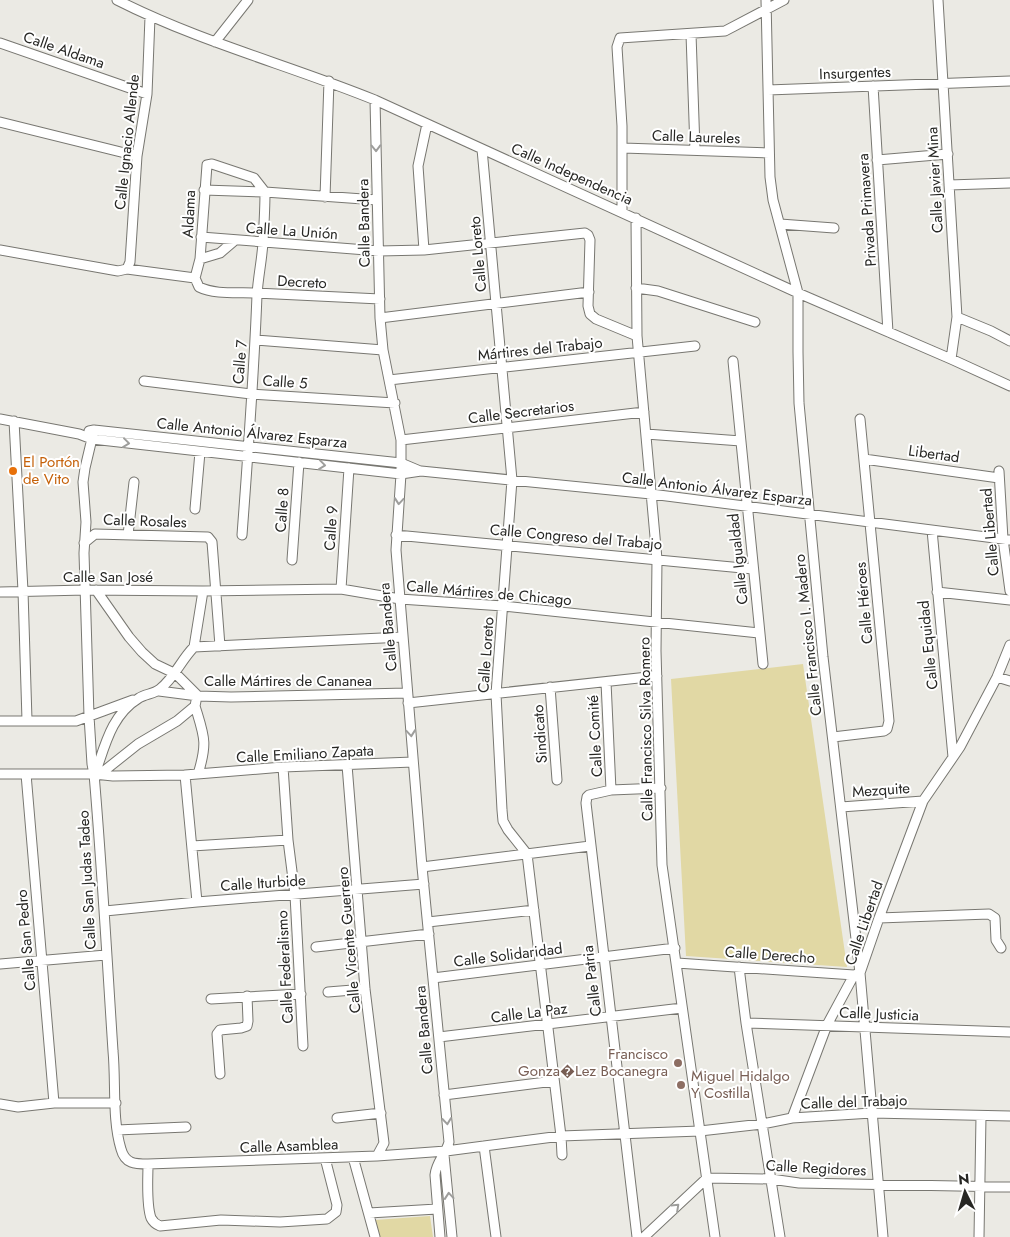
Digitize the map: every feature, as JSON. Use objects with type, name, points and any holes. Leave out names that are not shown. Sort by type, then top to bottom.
[{"type":"street","name":"Calle Independencia","points":[[117,0],[150,16],[215,42],[329,81],[375,100],[798,293],[951,358],[1010,386]]},
{"type":"street","points":[[215,42],[248,0]]},
{"type":"street","points":[[622,212],[623,148],[617,47],[620,38],[724,31],[766,4],[784,0]]},
{"type":"street","name":"Calle Javier Mina","points":[[938,0],[957,317],[951,358]]},
{"type":"street","name":"Calle Francisco I. Madero","points":[[766,4],[770,177],[773,200],[798,293],[799,403],[822,657],[841,807],[857,974]]},
{"type":"street","name":"Calle Ignacio Allende","points":[[127,269],[130,262],[137,156],[148,94],[150,16]]},
{"type":"street","points":[[690,34],[694,149]]},
{"type":"street","name":"Calle Aldama","points":[[0,43],[148,94]]},
{"type":"street","points":[[324,197],[329,81]]},
{"type":"street","name":"Insurgentes","points":[[768,90],[1010,81]]},
{"type":"street","name":"Privada Primavera","points":[[872,86],[888,332]]},
{"type":"street","name":"Calle Bandera","points":[[375,100],[380,318],[388,380],[401,440],[401,474],[396,534],[400,599],[422,867],[449,1142],[445,1153]]},
{"type":"street","points":[[0,122],[137,156]]},
{"type":"street","points":[[424,250],[418,166],[427,124]]},
{"type":"street","name":"Calle Laureles","points":[[623,148],[769,153]]},
{"type":"street","name":"Calle Loreto","points":[[482,149],[512,480],[496,694],[503,821],[527,854]]},
{"type":"street","points":[[877,160],[948,154]]},
{"type":"street","name":"Aldama","points":[[195,278],[200,259],[206,168],[210,164],[254,178],[265,192]]},
{"type":"street","points":[[949,185],[1010,183]]},
{"type":"street","points":[[204,190],[265,192],[377,200]]},
{"type":"street","name":"Calle 7","points":[[242,535],[265,192]]},
{"type":"street","name":"Calle Francisco Silva Romero","points":[[636,218],[637,336],[656,559],[662,865],[715,1237]]},
{"type":"street","points":[[780,224],[834,228]]},
{"type":"street","name":"Calle La Unión","points":[[202,237],[379,251],[424,250],[581,233],[588,235],[590,240],[589,292]]},
{"type":"street","points":[[200,259],[220,252],[234,241]]},
{"type":"street","points":[[0,250],[118,271],[127,269],[195,278]]},
{"type":"street","name":"Decreto","points":[[195,278],[199,287],[222,291],[380,299]]},
{"type":"street","points":[[636,288],[658,291],[755,322]]},
{"type":"street","points":[[380,318],[589,292],[588,306],[590,314],[637,336]]},
{"type":"street","points":[[957,317],[1010,341]]},
{"type":"street","points":[[256,340],[383,350]]},
{"type":"street","name":"Mártires del Trabajo","points":[[388,380],[695,346]]},
{"type":"street","name":"Calle Igualdad","points":[[733,361],[763,664]]},
{"type":"street","name":"Calle 5","points":[[144,381],[251,394],[394,403]]},
{"type":"street","name":"Calle Secretarios","points":[[401,440],[644,412]]},
{"type":"street","name":"Calle Antonio Álvarez Esparza","points":[[0,419],[79,434],[249,446],[401,463],[421,471]]},
{"type":"street","name":"Calle Héroes","points":[[833,737],[880,732],[887,729],[888,726],[860,419]]},
{"type":"street","points":[[14,421],[23,591],[27,720]]},
{"type":"street","points":[[646,434],[741,442]]},
{"type":"street","name":"Calle Antonio Álvarez Esparza","points":[[93,435],[200,452],[401,474],[421,471],[651,494],[1007,539]]},
{"type":"street","name":"Calle San Judas Tadeo","points":[[93,435],[83,482],[86,522],[84,543],[89,716],[92,764],[96,774],[106,956],[114,1053],[117,1130],[121,1150],[126,1160],[133,1164]]},
{"type":"street","points":[[194,509],[200,452]]},
{"type":"street","name":"Libertad","points":[[864,459],[999,474]]},
{"type":"street","name":"Calle 8","points":[[292,560],[299,462]]},
{"type":"street","name":"Calle 9","points":[[341,590],[349,468]]},
{"type":"street","name":"Calle Libertad","points":[[999,474],[1007,539],[1010,591]]},
{"type":"street","points":[[128,535],[134,482]]},
{"type":"street","points":[[86,522],[95,534]]},
{"type":"street","name":"Calle Equidad","points":[[932,530],[953,757]]},
{"type":"street","name":"Calle Rosales","points":[[84,543],[95,534],[208,537],[212,542],[216,591]]},
{"type":"street","name":"Calle Congreso del Trabajo","points":[[396,534],[753,569]]},
{"type":"street","name":"Calle San José","points":[[0,592],[86,590],[216,591]]},
{"type":"street","name":"Calle Mártires de Cananea","points":[[96,590],[129,637],[142,652],[156,664],[176,674],[198,696],[407,693]]},
{"type":"street","name":"Calle Mártires de Chicago","points":[[216,591],[341,590],[400,599],[503,606],[759,633]]},
{"type":"street","points":[[0,721],[76,721],[159,691],[176,674],[185,656],[194,647],[203,591]]},
{"type":"street","points":[[216,591],[217,646]]},
{"type":"street","points":[[937,592],[1010,600]]},
{"type":"street","points":[[194,647],[403,637]]},
{"type":"street","name":"Calle Libertad","points":[[883,1237],[864,1027],[857,974],[923,801],[960,747],[997,677],[1010,645]]},
{"type":"street","points":[[408,703],[657,676]]},
{"type":"street","points":[[997,677],[1010,681]]},
{"type":"street","name":"Calle Comité","points":[[606,682],[611,790]]},
{"type":"street","name":"Sindicato","points":[[550,687],[557,780]]},
{"type":"street","points":[[159,691],[198,696],[195,706],[204,739],[204,755],[198,774]]},
{"type":"street","points":[[96,774],[111,728],[117,718],[139,698]]},
{"type":"street","points":[[96,774],[138,744],[177,721],[195,706]]},
{"type":"street","name":"Calle Emiliano Zapata","points":[[0,774],[96,774],[113,776],[198,774],[283,767],[413,762]]},
{"type":"street","name":"Calle Vicente Guerrero","points":[[347,765],[366,989],[384,1143],[377,1156]]},
{"type":"street","name":"Calle Federalismo","points":[[283,767],[288,840],[295,894],[303,1046]]},
{"type":"street","name":"Calle San Pedro","points":[[26,774],[54,1103]]},
{"type":"street","points":[[185,774],[196,902]]},
{"type":"street","name":"Calle Patria","points":[[638,1237],[603,957],[586,799],[589,795],[611,790],[661,788]]},
{"type":"street","name":"Mezquite","points":[[841,807],[923,801]]},
{"type":"street","points":[[192,846],[288,840]]},
{"type":"street","points":[[422,867],[590,846]]},
{"type":"street","points":[[527,854],[562,1155]]},
{"type":"street","name":"Calle Iturbide","points":[[105,911],[424,884]]},
{"type":"street","points":[[428,922],[534,910]]},
{"type":"street","points":[[879,918],[989,914],[995,918],[996,940],[1001,948]]},
{"type":"street","points":[[316,947],[429,934]]},
{"type":"street","name":"Calle Solidaridad","points":[[434,978],[675,948]]},
{"type":"street","points":[[0,964],[106,956]]},
{"type":"street","name":"Calle Derecho","points":[[677,963],[857,974]]},
{"type":"street","points":[[739,967],[780,1237]]},
{"type":"street","points":[[792,1118],[827,1025],[857,974]]},
{"type":"street","points":[[328,992],[366,989]]},
{"type":"street","points":[[211,999],[301,994]]},
{"type":"street","points":[[220,1074],[217,1034],[220,1030],[247,1026],[247,996]]},
{"type":"street","name":"Calle La Paz","points":[[439,1037],[682,1008]]},
{"type":"street","name":"Calle Justicia","points":[[746,1023],[1010,1032]]},
{"type":"street","points":[[444,1094],[554,1081]]},
{"type":"street","points":[[0,1104],[18,1107],[54,1103],[116,1103]]},
{"type":"street","points":[[337,1118],[381,1113]]},
{"type":"street","name":"Calle del Trabajo","points":[[700,1131],[762,1124],[792,1118],[872,1113],[1010,1116]]},
{"type":"street","points":[[979,1237],[981,1116]]},
{"type":"street","points":[[117,1130],[186,1127]]},
{"type":"street","name":"Calle Asamblea","points":[[133,1164],[445,1153],[561,1136],[625,1132],[700,1131]]},
{"type":"street","points":[[484,1146],[496,1237]]},
{"type":"street","points":[[440,1237],[435,1168],[445,1153]]},
{"type":"street","points":[[445,1153],[452,1237]]},
{"type":"street","points":[[353,1157],[375,1237]]},
{"type":"street","points":[[148,1164],[149,1206],[154,1224],[160,1226],[220,1220],[280,1222],[327,1219],[336,1212],[337,1205],[325,1158]]},
{"type":"street","points":[[644,1237],[707,1178]]},
{"type":"street","name":"Calle Regidores","points":[[707,1178],[771,1179],[798,1183],[1010,1188]]},
{"type":"street","points":[[369,1213],[437,1209]]},
{"type":"shaded area","points":[[803,664],[847,967],[686,956],[671,679]]},
{"type":"shaded area","points":[[430,1216],[433,1237],[379,1237],[375,1220]]},
{"type":"place","name":"El Portón de Vito","points":[[13,471]]},
{"type":"place","name":"Francisco Gonza�Lez Bocanegra","points":[[678,1063]]},
{"type":"place","name":"Miguel Hidalgo Y Costilla","points":[[681,1085]]}]
